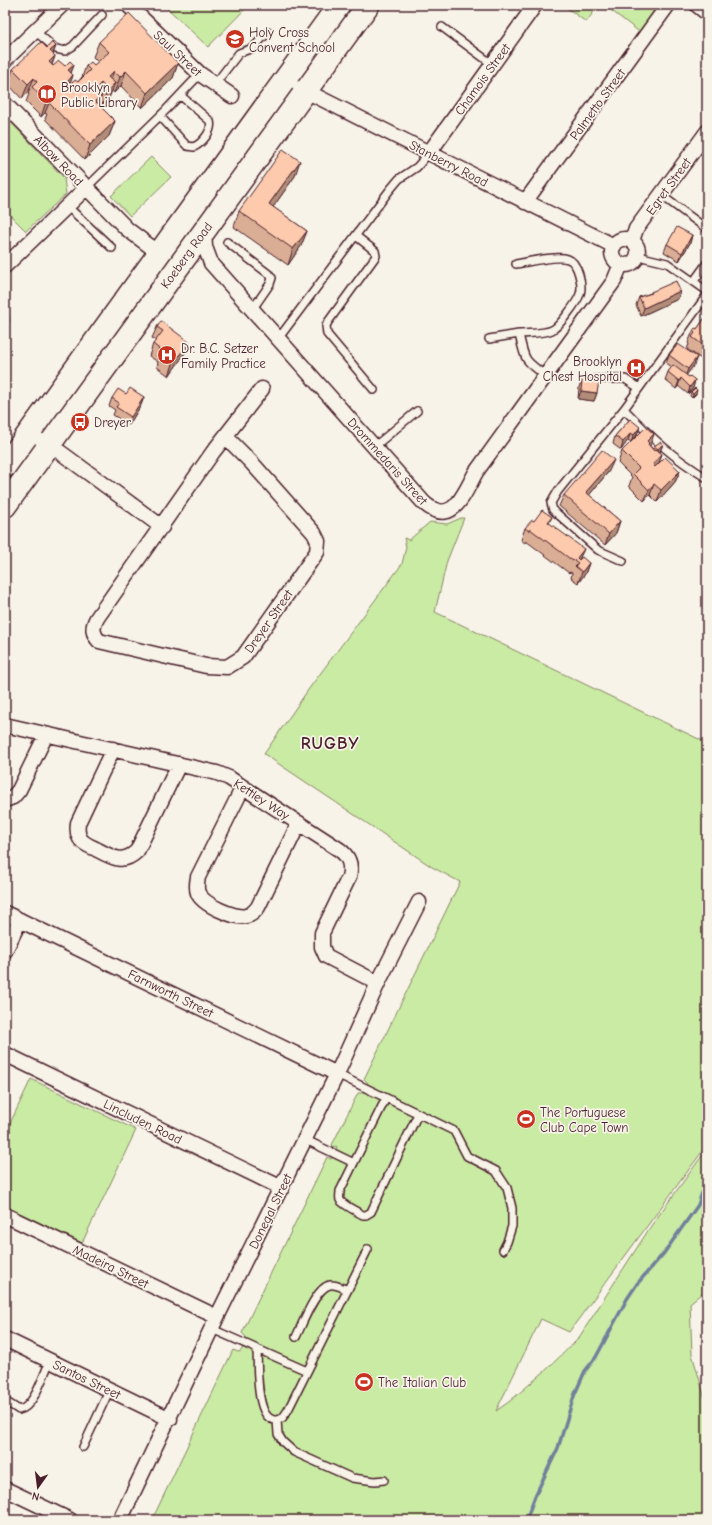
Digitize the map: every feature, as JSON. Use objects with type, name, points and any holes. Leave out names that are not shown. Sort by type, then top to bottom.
[{"type":"main road","name":"Koeberg Road","points":[[5,466],[339,5]]},
{"type":"main road","name":"Koeberg Road","points":[[5,506],[204,229],[368,5]]},
{"type":"street","points":[[5,60],[62,5]]},
{"type":"street","name":"Saul Street","points":[[128,5],[141,23],[171,52],[232,96]]},
{"type":"street","name":"Chamois Street","points":[[429,153],[535,5]]},
{"type":"street","name":"Palmetto Street","points":[[525,202],[668,5]]},
{"type":"street","points":[[697,5],[707,13]]},
{"type":"street","name":"Stanberry Road","points":[[285,80],[614,246]]},
{"type":"street","name":"Albow Road","points":[[5,104],[86,188],[5,266]]},
{"type":"street","name":"Egret Street","points":[[632,241],[636,229],[707,132]]},
{"type":"street","points":[[86,188],[127,229],[159,253]]},
{"type":"street","name":"Drommedaris Street","points":[[204,229],[204,247],[211,263],[424,503],[435,510],[448,510],[460,501],[476,472],[614,281],[621,264]]},
{"type":"street","points":[[626,239],[632,241],[638,247],[638,256],[632,263],[627,265],[621,264],[613,257],[614,246],[620,240],[626,239]]},
{"type":"street","points":[[178,265],[193,260],[211,263]]},
{"type":"street","name":"Dreyer Street","points":[[226,436],[314,533],[318,541],[317,552],[243,657],[227,667],[206,666],[99,641],[94,636],[93,627],[96,618],[214,452],[226,436],[262,388]]},
{"type":"street","points":[[29,432],[48,446],[60,452],[162,527]]},
{"type":"street","name":"Kettley Way","points":[[5,725],[217,773],[229,778],[340,850],[349,859],[350,877],[322,933],[321,941],[323,952],[326,956],[378,983]]},
{"type":"street","points":[[5,800],[13,797],[19,790],[46,734]]},
{"type":"street","points":[[113,749],[77,829],[83,842],[112,857],[126,858],[137,850],[179,764]]},
{"type":"street","points":[[243,787],[198,877],[198,893],[201,898],[208,903],[234,916],[246,916],[253,913],[258,907],[299,823]]},
{"type":"street","name":"Donegal Street","points":[[120,1520],[337,1074],[378,983],[419,902]]},
{"type":"street","name":"Farnworth Street","points":[[5,913],[337,1074]]},
{"type":"street","points":[[5,951],[20,920]]},
{"type":"street","name":"Lincluden Road","points":[[5,1054],[282,1188]]},
{"type":"street","name":"Madeira Street","points":[[5,1215],[215,1323]]},
{"type":"street","name":"Santos Street","points":[[5,1339],[170,1418]]},
{"type":"street","points":[[5,1489],[70,1520]]},
{"type":"lane","points":[[35,31],[56,48],[65,51],[73,46],[102,15]]},
{"type":"lane","points":[[442,27],[492,64]]},
{"type":"lane","points":[[215,84],[238,53],[253,48],[268,32]]},
{"type":"lane","points":[[86,188],[160,116],[200,74]]},
{"type":"lane","points":[[160,116],[187,146],[194,147],[197,145],[210,129],[210,121],[180,94]]},
{"type":"lane","points":[[278,339],[399,179],[412,171],[429,153]]},
{"type":"lane","points":[[661,195],[707,229]]},
{"type":"lane","points":[[67,206],[112,248]]},
{"type":"lane","points":[[356,236],[375,251],[376,256],[328,322],[326,330],[327,334],[374,390]]},
{"type":"lane","points":[[227,242],[270,274],[272,278],[270,284],[252,310]]},
{"type":"lane","points":[[638,256],[667,263],[707,291]]},
{"type":"lane","points":[[489,339],[518,334],[546,332],[556,328],[579,298],[581,288],[577,267],[570,260],[561,258],[516,264]]},
{"type":"lane","points":[[694,281],[707,263]]},
{"type":"lane","points":[[622,561],[598,550],[553,510],[551,503],[558,491],[624,409],[707,295]]},
{"type":"lane","points":[[518,334],[524,357],[527,362],[546,376]]},
{"type":"lane","points":[[593,387],[593,383],[596,379],[625,379],[639,388]]},
{"type":"lane","points":[[624,409],[651,437],[673,456],[707,478]]},
{"type":"lane","points":[[375,446],[417,411]]},
{"type":"lane","points":[[337,1074],[454,1131],[467,1156],[496,1171],[510,1198],[513,1217],[510,1234],[503,1250]]},
{"type":"lane","points":[[386,1098],[340,1191],[340,1200],[363,1215],[371,1212],[418,1114]]},
{"type":"lane","points":[[304,1140],[354,1163]]},
{"type":"lane","points":[[257,1350],[261,1405],[266,1415],[271,1420],[282,1419],[288,1410],[368,1249]]},
{"type":"lane","points":[[296,1337],[318,1293],[325,1287],[336,1285],[348,1290]]},
{"type":"lane","points":[[215,1323],[257,1350],[307,1371]]},
{"type":"lane","points":[[5,1401],[19,1410],[26,1408],[33,1398],[50,1361]]},
{"type":"lane","points":[[83,1447],[110,1390]]},
{"type":"lane","points":[[277,1420],[278,1434],[283,1442],[294,1452],[352,1478],[375,1481],[384,1480]]},
{"type":"green space","points":[[164,5],[249,5],[208,47]]},
{"type":"green space","points":[[563,5],[599,5],[586,22]]},
{"type":"green space","points":[[604,5],[668,5],[646,37]]},
{"type":"green space","points":[[5,116],[64,178],[66,194],[26,231],[5,210]]},
{"type":"green space","points":[[151,157],[171,177],[130,216],[111,196]]},
{"type":"green space","points":[[464,518],[447,561],[435,612],[707,743],[707,1145],[569,1332],[541,1319],[496,1411],[545,1371],[578,1339],[651,1226],[707,1149],[707,1289],[690,1303],[692,1354],[707,1405],[707,1520],[152,1520],[233,1350],[238,1352],[241,1351],[246,1341],[246,1337],[242,1333],[327,1157],[331,1159],[337,1147],[332,1145],[358,1093],[364,1092],[368,1083],[364,1079],[460,882],[432,867],[264,754],[308,690],[402,564],[406,547],[404,538],[409,540],[430,522],[447,524]]},
{"type":"green space","points":[[31,1079],[136,1130],[82,1243],[5,1206],[5,1134]]},
{"type":"building","name":"Brooklyn Public Library","points":[[129,13],[178,63],[147,93],[126,71],[120,77],[114,71],[108,77],[115,83],[108,90],[101,83],[96,89],[102,95],[95,101],[115,121],[90,145],[50,104],[54,100],[51,98],[46,102],[32,87],[37,82],[34,78],[28,84],[13,69],[41,42],[47,48],[52,42],[56,46],[50,51],[55,56],[49,62],[53,66],[59,61],[65,66],[70,61],[74,65],[68,70],[73,75],[68,81],[71,84],[75,80],[78,82],[90,70],[86,66],[91,62],[94,65],[109,52],[99,42]]},
{"type":"building","points":[[283,149],[300,161],[269,204],[307,231],[293,249],[239,211]]},
{"type":"building","points":[[677,227],[692,235],[682,253],[667,244]]},
{"type":"building","points":[[676,281],[680,291],[644,308],[639,297],[652,293],[651,292]]},
{"type":"building","points":[[707,315],[707,348],[692,337],[695,333],[693,331],[695,328],[697,329]]},
{"type":"building","points":[[161,321],[189,342],[173,364],[161,355],[163,352],[153,344],[163,331],[157,327]]},
{"type":"building","points":[[678,344],[697,357],[688,369],[669,355]]},
{"type":"building","points":[[673,365],[695,380],[690,387],[681,378],[679,381],[668,372]]},
{"type":"building","points":[[582,379],[599,381],[597,393],[581,391]]},
{"type":"building","points":[[130,388],[144,397],[131,417],[116,407],[119,403],[112,398],[118,389],[126,394]]},
{"type":"building","points":[[695,388],[697,390],[693,394],[691,392]]},
{"type":"building","points":[[630,419],[640,427],[634,435],[631,433],[623,442],[615,436]]},
{"type":"building","points":[[646,427],[654,434],[647,441],[649,443],[648,444],[654,451],[656,449],[662,454],[653,464],[655,467],[665,457],[680,471],[661,490],[654,484],[649,490],[633,474],[639,468],[622,451]]},
{"type":"building","points":[[660,442],[663,444],[658,449],[654,446]]},
{"type":"building","points":[[602,450],[614,460],[586,492],[620,521],[609,534],[564,495]]},
{"type":"building","points":[[542,510],[552,517],[548,522],[584,549],[577,558],[579,560],[582,557],[589,563],[582,572],[575,566],[578,563],[574,560],[573,561],[530,529],[529,531],[525,528],[532,520],[534,521]]},
{"type":"waterway","points":[[526,1520],[535,1496],[558,1448],[574,1396],[585,1371],[596,1357],[627,1299],[637,1284],[664,1253],[698,1205],[707,1178]]},
{"type":"place","name":"Holy Cross Convent School","points":[[235,39]]},
{"type":"place","name":"Brooklyn Public Library","points":[[47,94]]},
{"type":"place","name":"Dr. B.C. Setzer Family Practice","points":[[167,355]]},
{"type":"place","name":"Brooklyn Chest Hospital","points":[[636,368]]},
{"type":"place","name":"Dreyer","points":[[80,422]]},
{"type":"place","name":"The Portuguese Club Cape Town","points":[[526,1119]]},
{"type":"place","name":"The Italian Club","points":[[364,1382]]},
{"type":"district","name":"RUGBY","points":[[330,743]]}]
